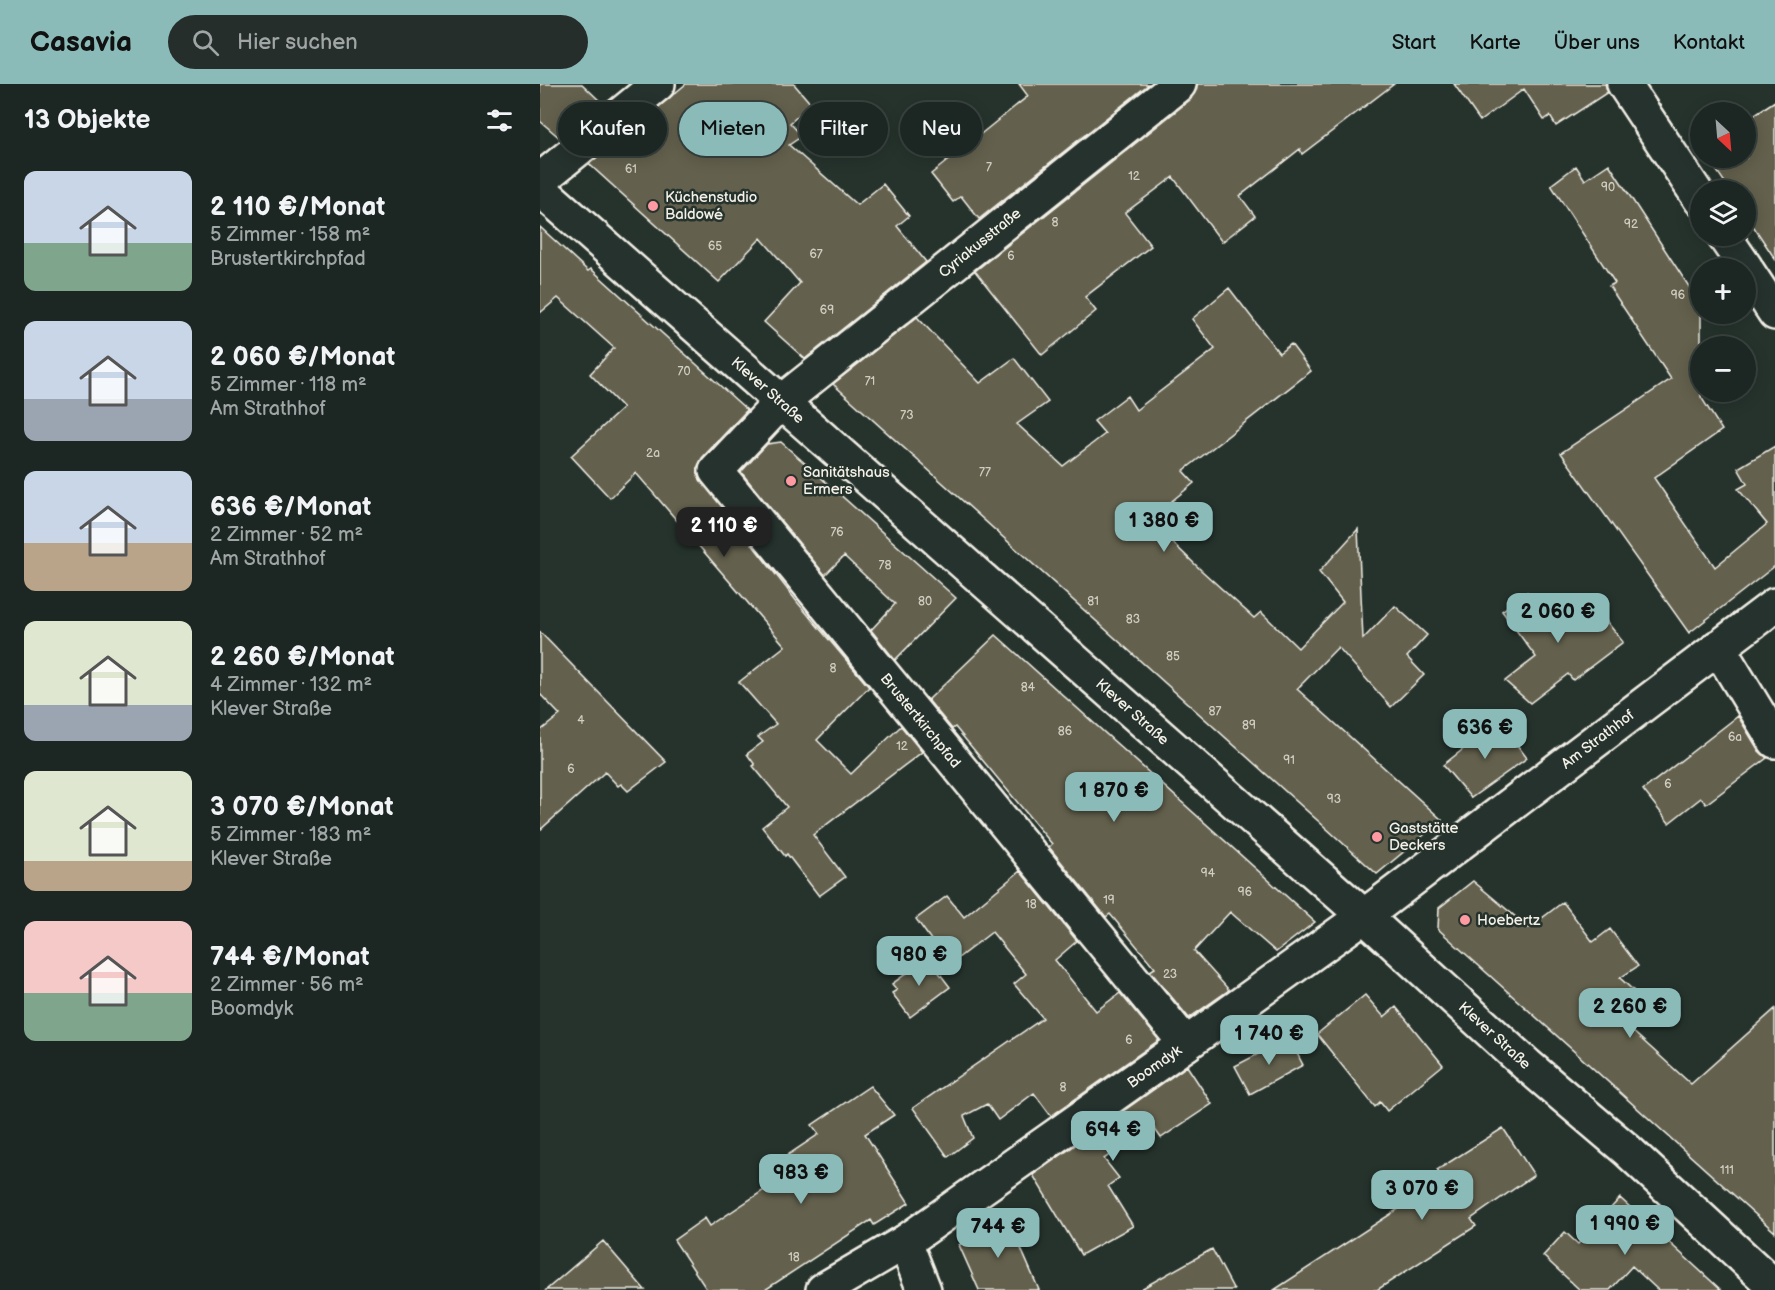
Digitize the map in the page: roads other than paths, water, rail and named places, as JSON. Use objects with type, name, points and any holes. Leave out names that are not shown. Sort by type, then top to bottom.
[{"type":"street","points":[[540,180],[658,84]]},
{"type":"street","name":"Cyriakusstraße","points":[[781,402],[1179,84]]},
{"type":"street","points":[[1624,84],[1690,183]]},
{"type":"street","name":"Klever Straße","points":[[540,189],[1364,916],[1527,1065],[1627,1150],[1775,1287]]},
{"type":"street","points":[[1756,284],[1775,313]]},
{"type":"street","name":"Brustertkirchpfad","points":[[781,402],[716,471],[1186,1044]]},
{"type":"street","name":"Am Strathhof","points":[[1364,916],[1775,605]]},
{"type":"street","points":[[1718,647],[1775,741]]},
{"type":"street","name":"Boomdyk","points":[[823,1290],[905,1242],[1364,916]]},
{"type":"street","points":[[905,1242],[924,1290]]},
{"type":"place","name":"Küchenstudio Baldowé","points":[[653,206]]},
{"type":"place","name":"Sanitätshaus Ermers","points":[[791,481]]},
{"type":"place","name":"Gaststätte Deckers","points":[[1377,837]]},
{"type":"place","name":"Hoebertz","points":[[1465,920]]}]
